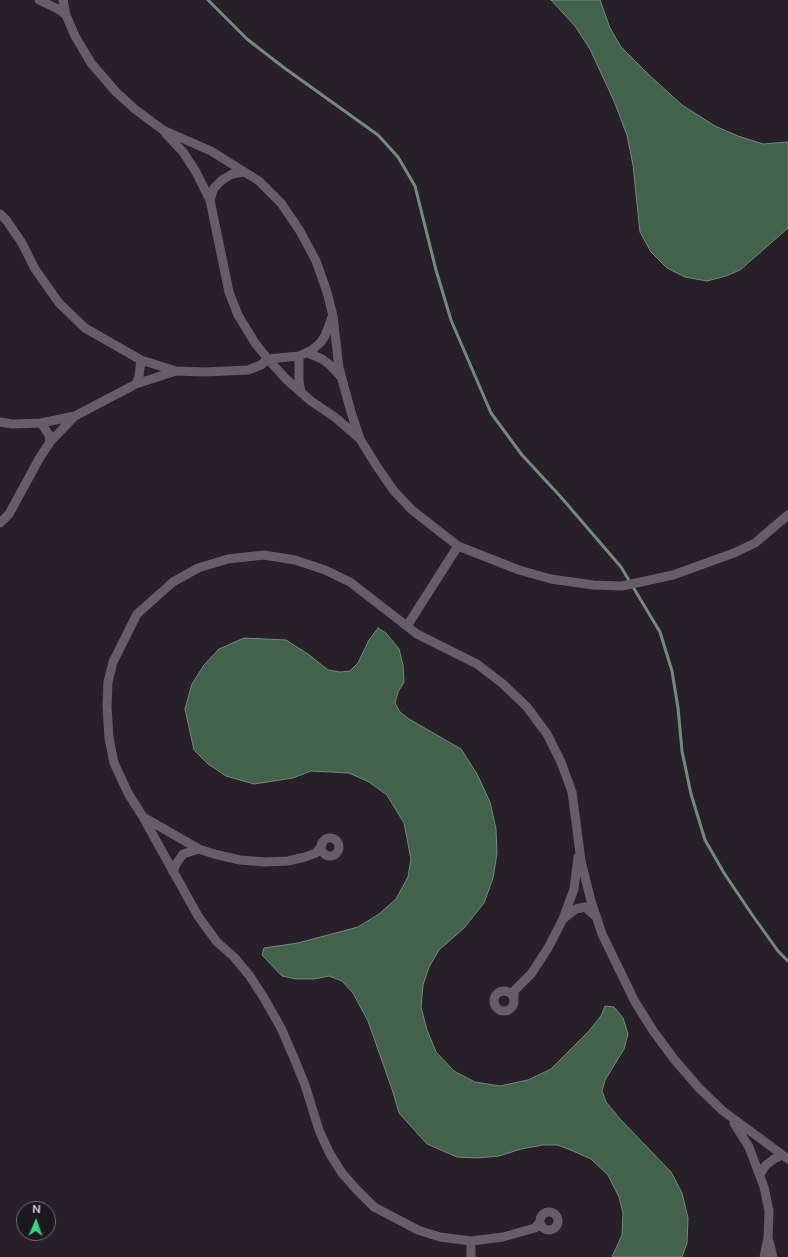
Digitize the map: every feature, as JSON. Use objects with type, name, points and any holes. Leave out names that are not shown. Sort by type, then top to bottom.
[{"type":"street","points":[[63,0],[66,15],[91,63],[111,86],[136,110],[163,130],[183,152],[196,172],[210,200],[229,292],[238,315],[255,342],[286,379],[311,401],[343,424],[360,439]]},
{"type":"street","points":[[42,1],[66,15]]},
{"type":"street","points":[[163,130],[211,152],[259,181],[281,203],[300,231],[316,261],[327,292],[333,316],[341,377],[360,439],[394,491],[412,510],[458,546],[519,570],[551,579],[593,585],[622,586],[673,575],[734,553],[755,542],[788,515]]},
{"type":"street","points":[[210,200],[214,188],[222,180],[232,174],[243,172]]},
{"type":"street","points":[[0,214],[7,221],[22,243],[35,269],[59,303],[85,328],[141,360],[176,371],[204,372],[248,370],[261,365],[268,359],[299,356],[308,353],[321,342],[333,316]]},
{"type":"street","points":[[308,353],[322,359],[341,377]]},
{"type":"street","points":[[299,356],[301,392]]},
{"type":"street","points":[[136,384],[139,376],[141,360]]},
{"type":"street","points":[[0,422],[12,424],[41,423],[76,416],[136,384],[176,371]]},
{"type":"street","points":[[0,523],[9,514],[50,442],[76,416]]},
{"type":"street","points":[[41,423],[49,435],[50,442]]},
{"type":"street","points":[[407,626],[458,546]]},
{"type":"street","points":[[540,1226],[503,1237],[471,1241],[440,1237],[418,1230],[374,1207],[342,1172],[330,1154],[319,1130],[297,1064],[281,1028],[264,998],[249,975],[234,957],[217,942],[198,916],[128,792],[114,763],[109,738],[107,707],[108,682],[113,662],[137,614],[173,582],[198,568],[228,559],[264,555],[295,560],[325,570],[350,582],[417,634],[477,664],[503,684],[527,707],[547,734],[561,762],[572,792],[579,848],[591,901],[602,934],[635,1002],[654,1032],[674,1059],[700,1088],[728,1115],[785,1157]]},
{"type":"street","points":[[143,817],[199,849],[240,860],[265,862],[288,861],[305,857],[316,852],[326,839],[333,839],[338,843],[339,850],[334,855],[328,856],[316,852]]},
{"type":"street","points":[[322,845],[322,851],[328,856]]},
{"type":"street","points":[[512,994],[531,974],[548,948],[563,919],[574,889],[579,848]]},
{"type":"street","points":[[173,872],[176,864],[183,854],[199,849]]},
{"type":"street","points":[[563,919],[576,909],[586,908],[597,918]]},
{"type":"street","points":[[728,1115],[749,1147],[764,1187],[769,1211],[768,1238],[764,1257]]},
{"type":"street","points":[[760,1174],[766,1165],[785,1157]]},
{"type":"street","points":[[768,1238],[773,1257]]},
{"type":"street","points":[[471,1241],[471,1257]]},
{"type":"shaded area","points":[[551,0],[600,0],[610,28],[621,47],[682,105],[715,126],[738,136],[763,144],[788,142],[788,228],[740,270],[726,276],[707,281],[685,277],[667,268],[651,252],[640,232],[633,165],[627,135],[614,101],[590,49],[575,26]]},
{"type":"shaded area","points":[[378,628],[386,633],[399,649],[403,665],[404,682],[398,692],[395,703],[400,712],[409,719],[461,749],[477,774],[490,802],[496,829],[497,853],[493,878],[484,903],[464,928],[439,950],[429,967],[423,985],[421,1007],[427,1030],[436,1052],[454,1071],[475,1082],[500,1086],[528,1080],[551,1069],[588,1032],[601,1016],[605,1006],[614,1007],[623,1018],[628,1034],[624,1049],[605,1080],[602,1091],[606,1102],[620,1119],[671,1172],[682,1193],[688,1218],[687,1243],[682,1257],[612,1257],[622,1235],[623,1213],[619,1197],[608,1175],[591,1159],[573,1151],[558,1145],[543,1145],[521,1149],[499,1156],[477,1158],[457,1157],[427,1144],[399,1113],[368,1021],[353,993],[342,981],[329,976],[314,979],[296,979],[282,976],[262,955],[264,948],[298,943],[358,927],[379,914],[396,899],[408,877],[411,859],[404,823],[387,795],[369,782],[349,773],[311,771],[293,778],[254,784],[226,776],[208,764],[194,750],[185,709],[192,684],[204,665],[219,649],[244,638],[286,640],[308,654],[328,670],[340,672],[350,671],[358,663],[369,640]]},
{"type":"waterway","points":[[208,0],[247,39],[283,67],[378,135],[398,157],[415,186],[436,270],[451,320],[491,413],[522,455],[560,496],[621,567],[660,632],[672,671],[678,708],[682,751],[691,794],[705,840],[724,873],[753,916],[778,951],[788,961]]}]
